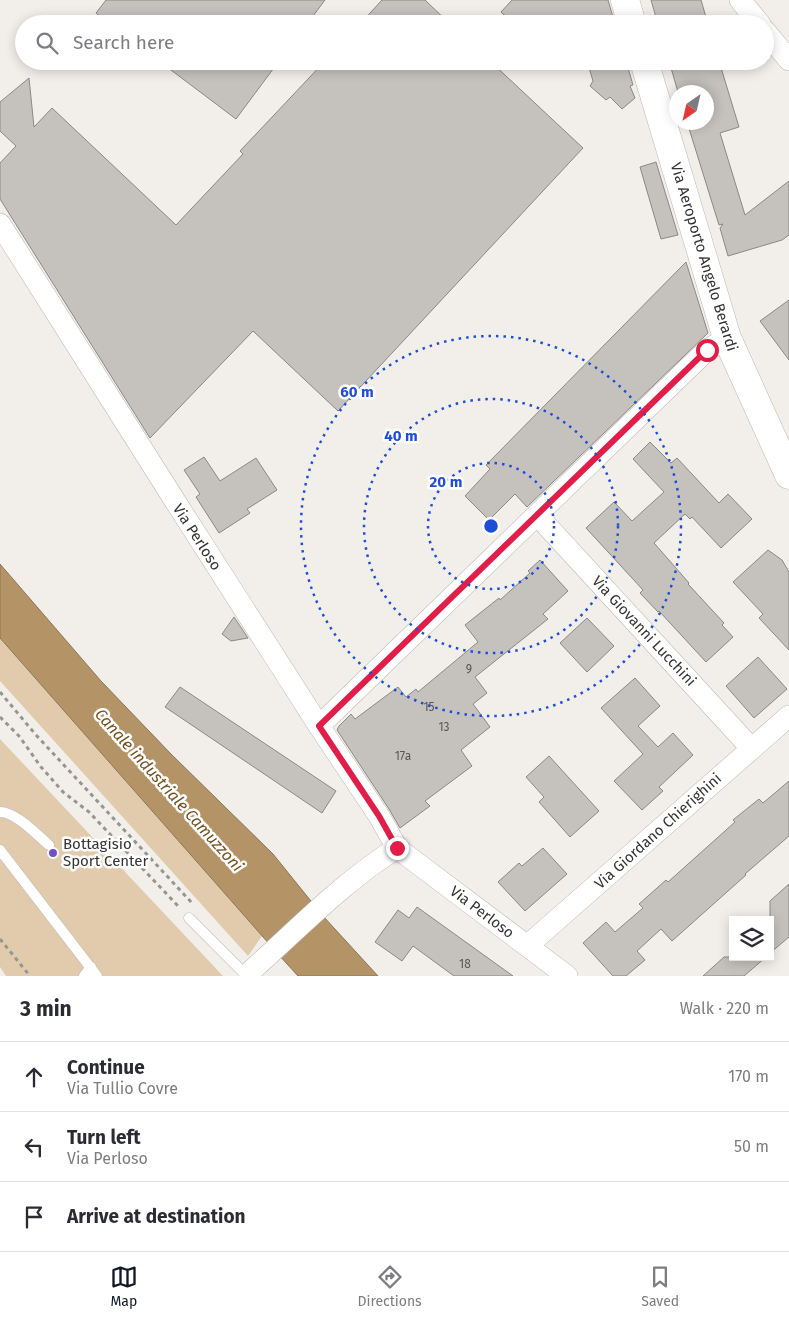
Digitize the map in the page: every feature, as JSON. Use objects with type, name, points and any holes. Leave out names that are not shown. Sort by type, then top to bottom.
[{"type":"street","points":[[625,0],[629,15]]},
{"type":"street","points":[[740,0],[752,15]]},
{"type":"street","points":[[774,41],[789,60]]},
{"type":"street","name":"Via Aeroporto Angelo Berardi","points":[[647,70],[727,338],[789,475]]},
{"type":"street","name":"Via Perloso","points":[[0,224],[174,501],[379,816],[397,848],[567,976]]},
{"type":"street","points":[[319,726],[707,350],[727,338]]},
{"type":"street","name":"Via Giovanni Lucchini","points":[[537,514],[751,748]]},
{"type":"street","name":"Via Giordano Chierighini","points":[[527,946],[789,716]]},
{"type":"street","points":[[253,971],[371,864],[397,848]]},
{"type":"lane","points":[[0,812],[5,812],[21,821],[49,845]]},
{"type":"lane","points":[[0,850],[51,919],[97,976]]},
{"type":"lane","points":[[189,918],[253,971]]},
{"type":"lane","points":[[84,976],[91,967]]},
{"type":"path","points":[[0,692],[36,735],[198,910]]},
{"type":"path","points":[[0,717],[19,736],[41,767],[63,792],[89,812],[189,918]]},
{"type":"path","points":[[0,939],[30,976]]},
{"type":"shaded area","points":[[0,638],[262,936],[248,956],[0,681]]},
{"type":"shaded area","name":"Bottagisio Sport Center","points":[[0,739],[223,976],[6,976],[0,967]]},
{"type":"water","name":"Canale industriale Camuzzoni","points":[[0,564],[101,681],[171,754],[273,854],[323,916],[378,976],[298,976],[0,638]]},
{"type":"building","points":[[106,0],[325,0],[314,15],[99,15],[96,13]]},
{"type":"building","points":[[382,0],[425,0],[441,15],[368,15]]},
{"type":"building","points":[[512,0],[608,0],[612,15],[504,15],[501,12]]},
{"type":"building","points":[[651,0],[701,0],[705,15],[655,15]]},
{"type":"building","points":[[171,70],[272,70],[236,119]]},
{"type":"building","points":[[316,70],[500,70],[583,148],[338,411],[253,331],[150,438],[0,199],[0,163],[16,146],[0,131],[0,102],[29,78],[34,127],[52,108],[176,225],[243,154],[240,151]]},
{"type":"building","points":[[590,70],[629,70],[633,85],[630,86],[635,98],[622,109],[610,97],[606,100],[590,86],[593,81]]},
{"type":"building","points":[[672,70],[722,70],[739,127],[720,133],[745,215],[789,181],[789,235],[782,240],[728,256],[720,228],[723,224],[719,225],[689,130],[714,130],[714,85],[676,85]]},
{"type":"building","points":[[656,162],[678,235],[661,239],[640,167]]},
{"type":"building","points":[[686,262],[708,333],[527,507],[515,494],[489,520],[465,496],[490,469],[486,465]]},
{"type":"building","points":[[789,300],[789,360],[760,321]]},
{"type":"building","points":[[650,442],[671,463],[677,458],[719,503],[728,494],[752,519],[721,548],[692,517],[690,519],[685,514],[654,543],[724,623],[722,625],[733,637],[706,662],[640,593],[643,590],[586,528],[614,502],[632,521],[664,492],[633,459]]},
{"type":"building","points":[[204,457],[220,481],[256,458],[277,490],[247,509],[250,513],[219,533],[196,497],[200,494],[184,470]]},
{"type":"building","points":[[768,550],[782,560],[789,572],[789,650],[759,618],[763,614],[733,582]]},
{"type":"building","points":[[540,560],[568,591],[543,614],[548,619],[475,677],[487,693],[473,704],[490,727],[461,750],[472,766],[425,801],[430,806],[400,828],[337,730],[339,726],[351,714],[355,719],[398,687],[406,697],[416,689],[418,692],[478,642],[465,625],[499,598],[500,600],[530,573],[528,571]]},
{"type":"building","points":[[234,617],[248,638],[231,641],[222,634]]},
{"type":"building","points":[[587,618],[614,646],[587,672],[560,643]]},
{"type":"building","points":[[758,657],[787,689],[754,718],[726,686]]},
{"type":"building","points":[[635,678],[660,706],[638,726],[658,747],[673,733],[693,755],[659,787],[663,791],[642,810],[614,781],[643,754],[601,708]]},
{"type":"building","points":[[180,687],[336,791],[322,813],[165,707]]},
{"type":"building","points":[[549,756],[599,811],[570,837],[539,802],[544,797],[526,777]]},
{"type":"building","points":[[789,781],[789,836],[672,941],[661,929],[637,951],[645,960],[626,976],[613,976],[583,943],[606,922],[615,932],[643,908],[639,904],[666,880],[668,882],[735,822],[733,820],[759,799],[763,803]]},
{"type":"building","points":[[543,848],[567,874],[525,911],[498,882],[519,863],[522,866]]},
{"type":"building","points":[[789,884],[789,937],[774,950],[774,916],[770,916],[770,901]]},
{"type":"building","points":[[417,907],[513,976],[454,976],[413,946],[402,961],[375,942],[398,910],[409,918]]},
{"type":"building","points":[[724,957],[729,957],[729,961],[761,961],[744,976],[703,976]]},
{"type":"place","name":"Bottagisio Sport Center","points":[[53,853]]},
{"type":"route","points":[[397,848],[379,816],[319,726],[707,350]]}]
